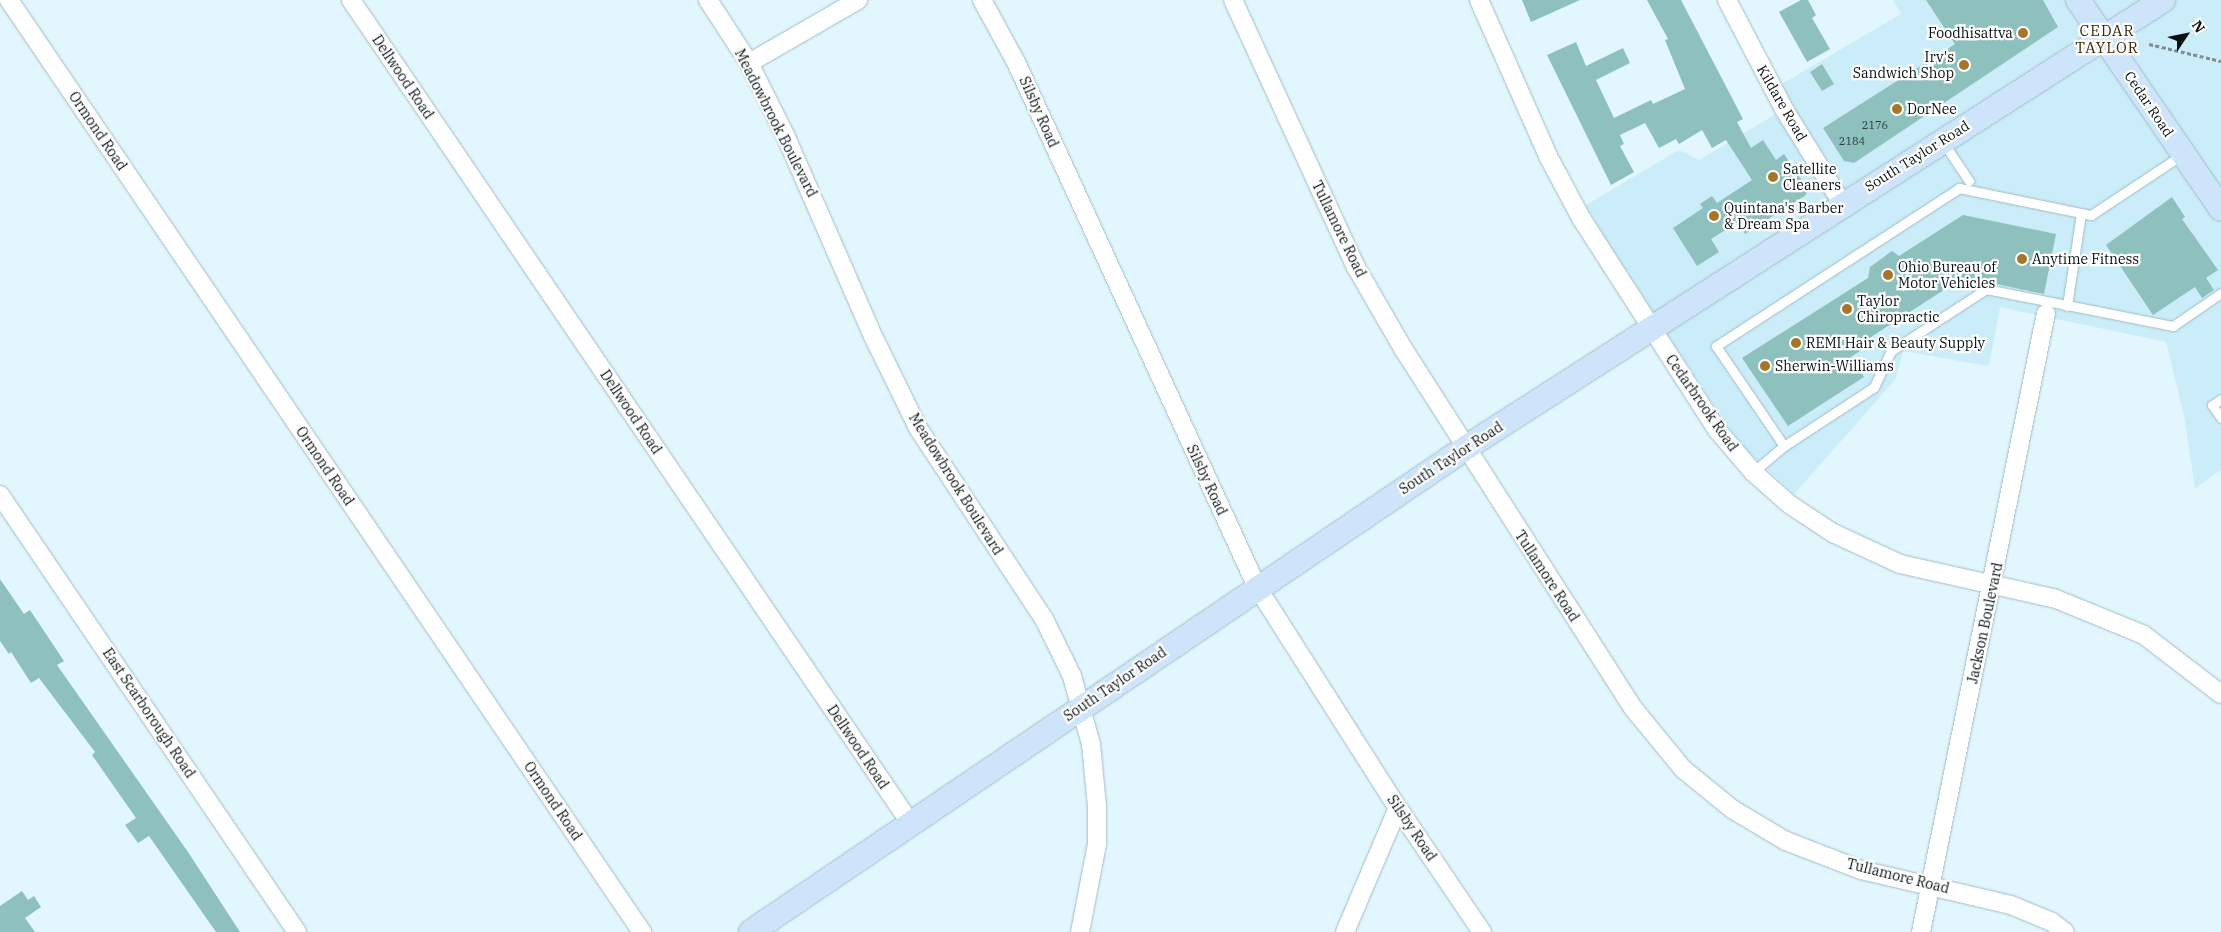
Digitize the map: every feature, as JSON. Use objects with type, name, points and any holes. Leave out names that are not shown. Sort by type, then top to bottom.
[{"type":"main road","name":"Cedar Road","points":[[2078,0],[2221,209]]},
{"type":"main road","name":"South Taylor Road","points":[[751,932],[1257,587],[1464,449],[1842,203],[2163,0]]},
{"type":"street","name":"Ormond Road","points":[[9,0],[642,932]]},
{"type":"street","name":"Dellwood Road","points":[[351,0],[910,824]]},
{"type":"street","name":"Meadowbrook Boulevard","points":[[708,0],[749,64],[805,176],[899,392],[940,464],[1044,620],[1064,660],[1083,706],[1095,774],[1097,844],[1080,932]]},
{"type":"street","points":[[749,64],[858,0]]},
{"type":"street","name":"Silsby Road","points":[[982,0],[1016,62],[1257,587],[1398,808],[1482,932]]},
{"type":"street","name":"Tullamore Road","points":[[1233,0],[1356,267],[1464,449],[1633,708],[1683,769],[1732,809],[1786,841],[1861,870],[1930,884],[2011,905],[2052,922],[2066,932]]},
{"type":"street","name":"Cedarbrook Road","points":[[1478,0],[1548,156],[1586,225],[1649,328],[1718,431],[1753,472],[1789,504],[1833,533],[1891,560],[1936,574],[1993,584],[2056,599],[2144,636],[2221,694]]},
{"type":"street","name":"Kildare Road","points":[[1727,0],[1786,111],[1842,203]]},
{"type":"street","name":"Jackson Boulevard","points":[[1921,932],[1993,584],[2046,313]]},
{"type":"street","name":"East Scarborough Road","points":[[0,495],[297,932]]},
{"type":"street","points":[[1345,932],[1398,808]]},
{"type":"lane","points":[[1942,140],[1968,181]]},
{"type":"lane","points":[[1784,446],[1716,346],[1959,188],[2091,216],[2183,154]]},
{"type":"lane","points":[[2067,306],[2081,214]]},
{"type":"lane","points":[[1753,472],[1784,446],[1874,387],[1890,351],[1986,289],[2173,326],[2221,293]]},
{"type":"lane","points":[[2221,399],[2212,405],[2221,418]]},
{"type":"path","points":[[2149,44],[2221,61]]},
{"type":"shaded area","points":[[1893,0],[2221,0],[2221,470],[2195,488],[2184,415],[2166,342],[2000,307],[1989,366],[1903,351],[1895,380],[1794,494],[1744,448],[1607,242],[1586,205],[1679,150],[1699,160],[1776,114],[1765,94],[1901,14]]},
{"type":"building","points":[[1522,0],[1580,0],[1531,22]]},
{"type":"building","points":[[1647,0],[1681,0],[1743,119],[1737,122],[1751,148],[1763,140],[1776,160],[1784,154],[1807,188],[1806,195],[1745,234],[1738,222],[1711,239],[1719,252],[1697,266],[1673,228],[1703,208],[1700,204],[1712,196],[1717,203],[1752,180],[1726,140],[1712,148],[1702,130],[1679,144],[1676,139],[1659,148],[1645,123],[1620,135],[1624,144],[1620,146],[1634,172],[1611,185],[1547,55],[1576,42],[1586,66],[1623,48],[1630,63],[1596,80],[1614,118],[1651,100],[1653,104],[1685,89],[1665,40],[1668,39]]},
{"type":"building","points":[[1801,0],[1808,0],[1816,15],[1812,18],[1830,49],[1807,62],[1779,12]]},
{"type":"building","points":[[1926,0],[2043,0],[2058,27],[1854,163],[1844,161],[1823,128],[1955,44]]},
{"type":"building","points":[[1822,64],[1834,84],[1822,91],[1810,72]]},
{"type":"building","points":[[2172,197],[2185,217],[2182,219],[2218,270],[2206,278],[2214,290],[2202,298],[2195,287],[2153,315],[2106,245]]},
{"type":"building","points":[[1963,215],[2056,234],[2044,294],[1964,277],[1857,346],[1860,351],[1851,357],[1864,377],[1788,426],[1742,358],[1868,278],[1870,267],[1892,251],[1899,256]]},
{"type":"building","points":[[0,579],[24,614],[30,610],[64,661],[57,665],[188,852],[240,932],[216,932],[149,836],[138,843],[125,825],[136,818],[92,755],[95,752],[39,678],[31,683],[11,652],[9,654],[0,641]]},
{"type":"building","points":[[22,891],[28,900],[34,896],[41,907],[25,918],[35,932],[0,932],[0,906]]},
{"type":"place","name":"Foodhisattva","points":[[2023,33]]},
{"type":"place","name":"Irv's Sandwich Shop","points":[[1964,65]]},
{"type":"place","name":"DorNee","points":[[1897,109]]},
{"type":"place","name":"Satellite Cleaners","points":[[1773,177]]},
{"type":"place","name":"Quintana's Barber & Dream Spa","points":[[1714,216]]},
{"type":"place","name":"Anytime Fitness","points":[[2022,259]]},
{"type":"place","name":"Ohio Bureau of Motor Vehicles","points":[[1888,275]]},
{"type":"place","name":"Taylor Chiropractic","points":[[1847,309]]},
{"type":"place","name":"REMI Hair & Beauty Supply","points":[[1796,343]]},
{"type":"place","name":"Sherwin-Williams","points":[[1765,366]]},
{"type":"district","name":"CEDAR TAYLOR","points":[[2107,38]]}]
